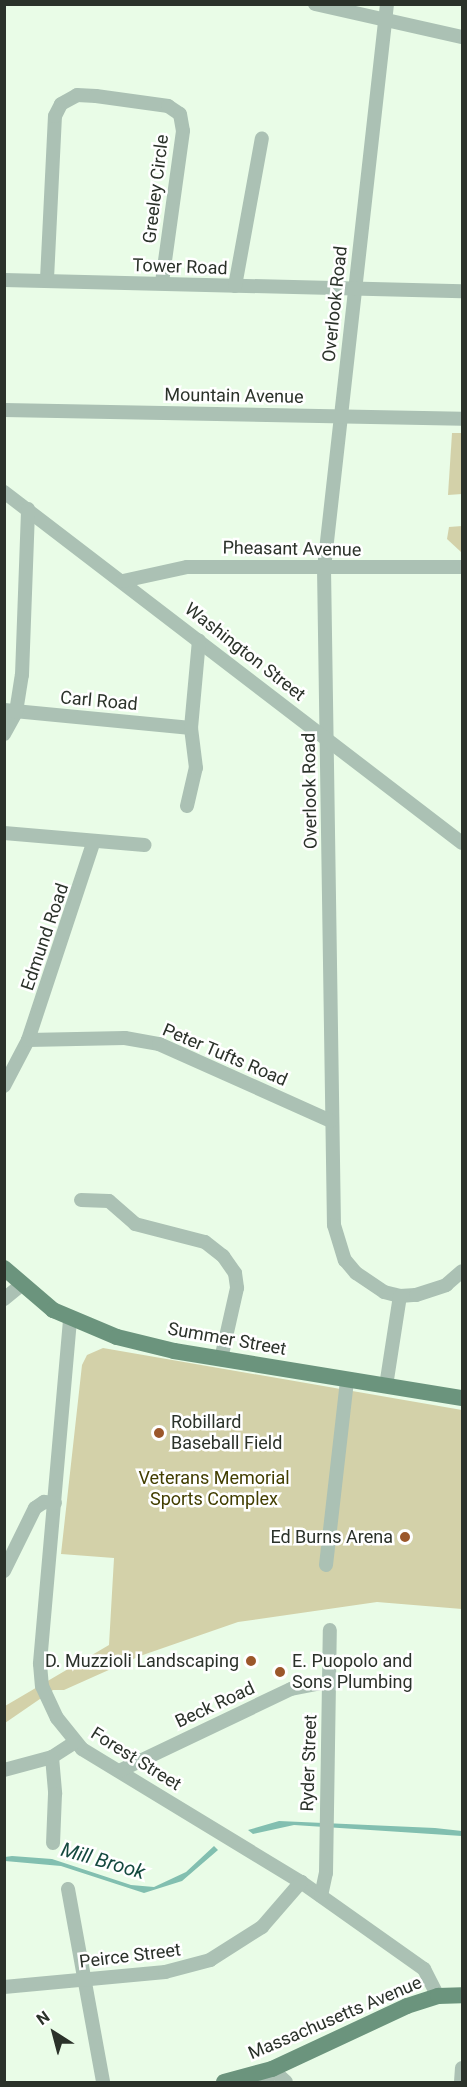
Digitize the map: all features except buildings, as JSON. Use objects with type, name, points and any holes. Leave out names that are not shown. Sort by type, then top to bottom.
[{"type":"main road","name":"Summer Street","points":[[4,1268],[21,1285],[70,1320],[144,1344],[221,1359],[462,1398]]},
{"type":"main road","name":"Massachusetts Avenue","points":[[224,2082],[269,2076],[407,2006],[438,1996],[462,1995]]},
{"type":"street","points":[[315,4],[462,37]]},
{"type":"street","name":"Overlook Road","points":[[387,4],[324,568],[332,1121],[338,1245],[356,1273],[384,1292],[400,1296]]},
{"type":"street","name":"Greeley Circle","points":[[47,279],[54,116],[61,104],[77,95],[87,95],[168,106],[180,114],[183,131],[162,282]]},
{"type":"street","points":[[235,286],[262,138]]},
{"type":"street","name":"Tower Road","points":[[4,280],[47,279],[354,290],[462,291]]},
{"type":"street","name":"Mountain Avenue","points":[[4,410],[462,419]]},
{"type":"street","name":"Washington Street","points":[[4,492],[462,843]]},
{"type":"street","points":[[4,734],[22,675],[28,509]]},
{"type":"street","name":"Pheasant Avenue","points":[[123,581],[187,567],[462,567]]},
{"type":"street","points":[[188,806],[196,768],[191,728],[199,640]]},
{"type":"street","name":"Carl Road","points":[[10,711],[191,728]]},
{"type":"street","points":[[4,833],[93,843],[144,845]]},
{"type":"street","name":"Edmund Road","points":[[4,1086],[28,1040],[93,843]]},
{"type":"street","name":"Peter Tufts Road","points":[[28,1040],[125,1038],[159,1044],[332,1121]]},
{"type":"street","points":[[81,1200],[109,1200],[135,1224],[205,1242],[223,1256],[235,1273],[237,1288],[221,1359]]},
{"type":"street","points":[[386,1386],[400,1296],[438,1288],[462,1271]]},
{"type":"street","points":[[4,1299],[21,1285]]},
{"type":"street","name":"Forest Street","points":[[70,1320],[40,1677],[57,1718],[75,1742],[302,1882],[425,1970],[438,1996]]},
{"type":"street","points":[[326,1565],[347,1380]]},
{"type":"street","points":[[4,1571],[35,1508],[44,1502],[55,1503]]},
{"type":"street","name":"Ryder Street","points":[[321,1896],[326,1878],[325,1825],[330,1630]]},
{"type":"street","name":"Beck Road","points":[[119,1771],[291,1689],[328,1683]]},
{"type":"street","points":[[4,1770],[52,1757],[75,1742]]},
{"type":"street","points":[[52,1757],[55,1794],[52,1843]]},
{"type":"street","name":"Peirce Street","points":[[4,1987],[165,1972],[210,1960],[262,1927],[302,1882]]},
{"type":"street","points":[[68,1889],[103,2082]]},
{"type":"street","points":[[461,2082],[462,2068]]},
{"type":"street","points":[[269,2076],[286,2082]]},
{"type":"green space","points":[[452,433],[462,433],[462,494],[448,495]]},
{"type":"green space","points":[[462,526],[461,552],[447,539],[449,527]]},
{"type":"green space","name":"Veterans Memorial Sports Complex","points":[[103,1348],[462,1410],[462,1609],[377,1602],[238,1622],[140,1656],[64,1690],[53,1690],[5,1723],[5,1706],[109,1645],[114,1558],[61,1554],[82,1365],[87,1355]]},
{"type":"water","points":[[279,1821],[435,1828],[462,1831],[462,1836],[294,1825],[253,1834],[248,1830]]},
{"type":"water","points":[[214,1846],[218,1850],[182,1881],[144,1893],[61,1866],[5,1861],[5,1857],[12,1856],[52,1859],[131,1885],[154,1887],[186,1872]]},
{"type":"place","name":"Robillard Baseball Field","points":[[159,1433]]},
{"type":"place","name":"Ed Burns Arena","points":[[405,1537]]},
{"type":"place","name":"D. Muzzioli Landscaping","points":[[251,1661]]},
{"type":"place","name":"E. Puopolo and Sons Plumbing","points":[[280,1672]]},
{"type":"water label","name":"Mill Brook","points":[[103,1861]]}]
